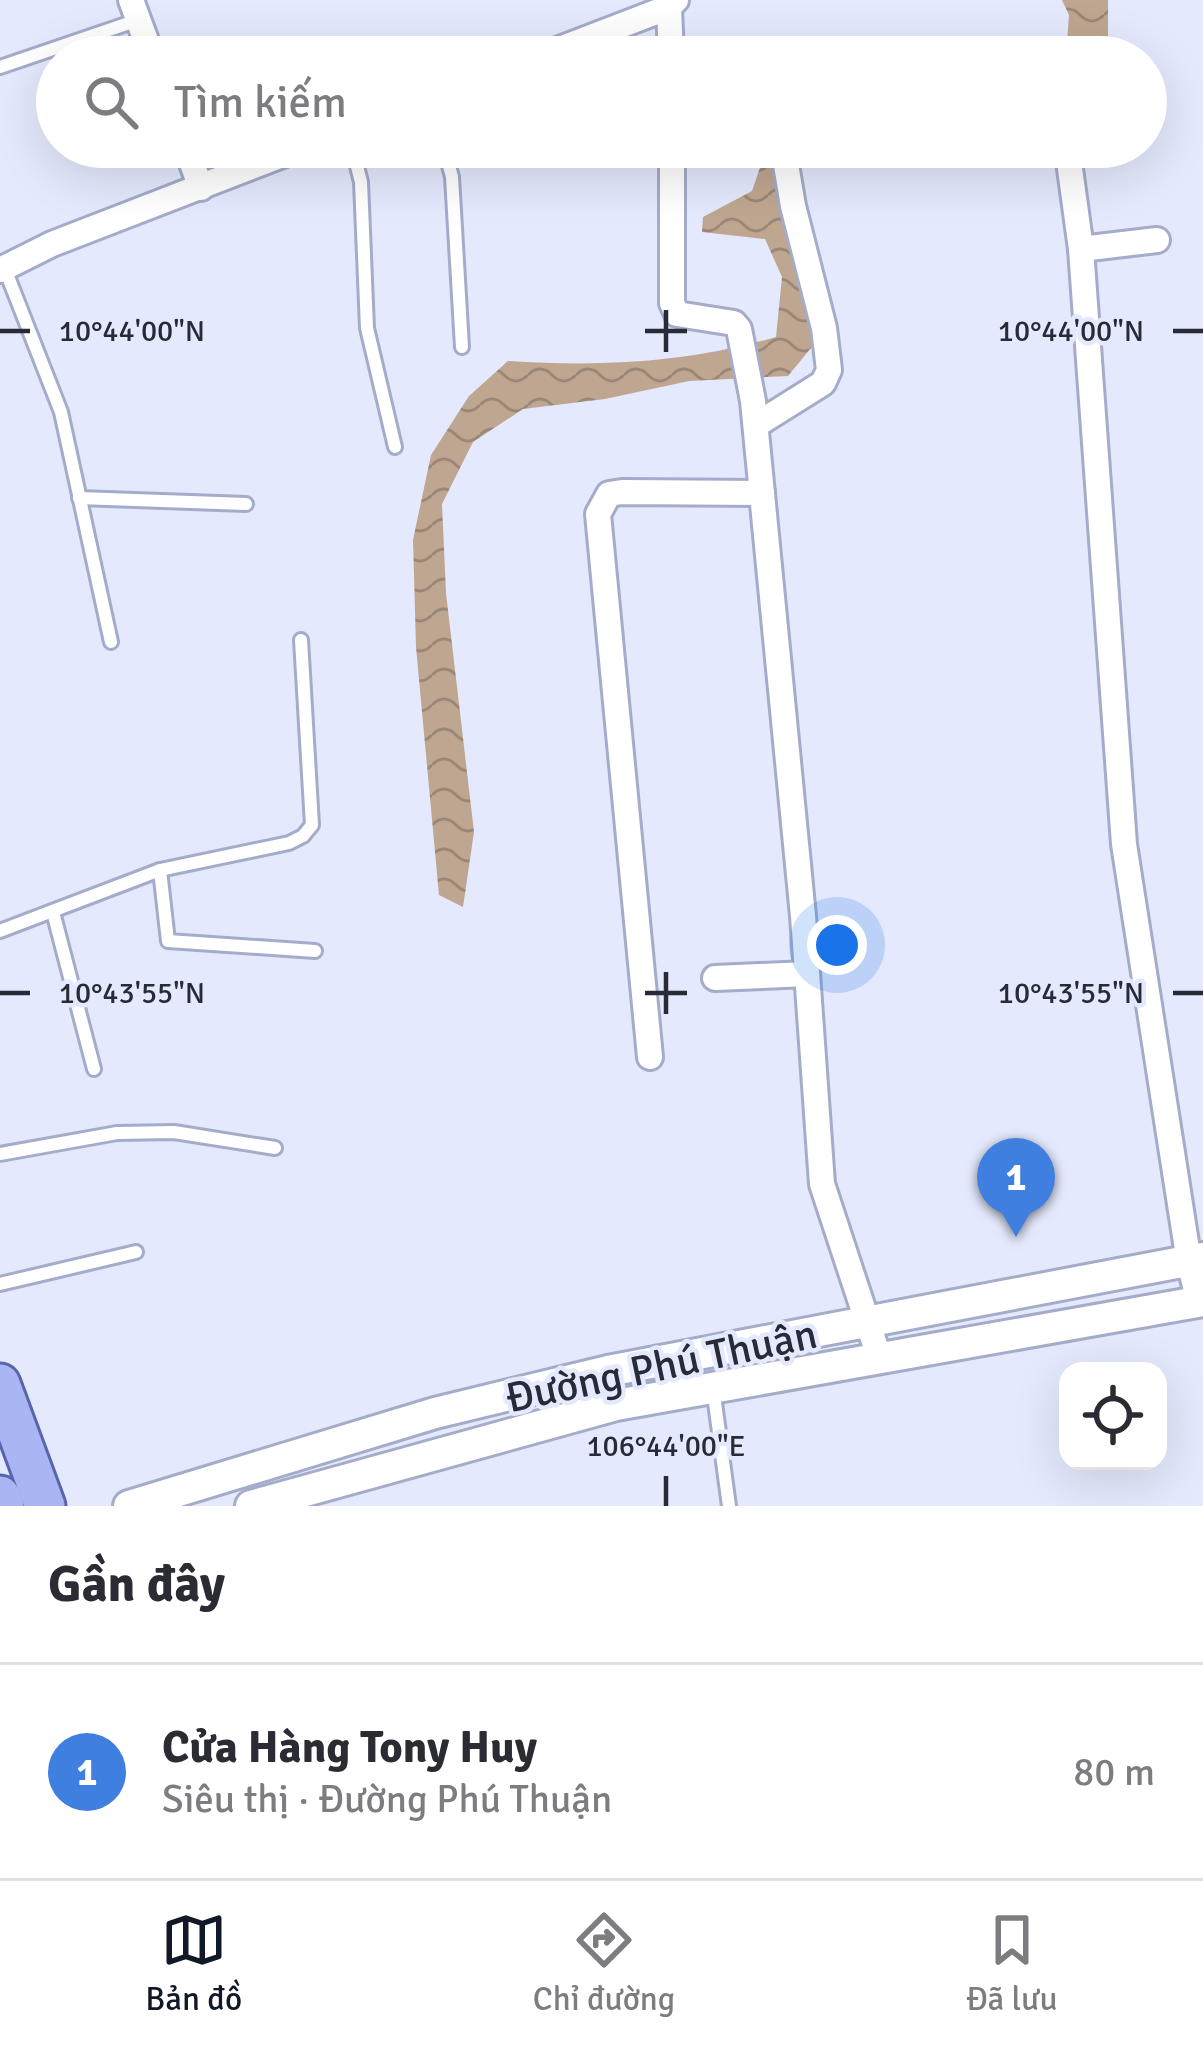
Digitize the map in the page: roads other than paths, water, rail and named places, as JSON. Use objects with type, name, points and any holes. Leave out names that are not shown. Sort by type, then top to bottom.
[{"type":"main road","points":[[0,1384],[45,1506]]},
{"type":"main road","points":[[0,1496],[4,1506]]},
{"type":"street","points":[[592,36],[672,4],[671,36]]},
{"type":"street","points":[[194,168],[201,188]]},
{"type":"street","points":[[2,269],[52,244],[251,168]]},
{"type":"street","points":[[672,168],[672,303],[677,314],[688,318],[734,323],[754,413],[822,1184],[879,1357]]},
{"type":"street","points":[[754,413],[824,383],[829,370],[824,328],[787,168]]},
{"type":"street","points":[[1070,168],[1081,249],[1124,844],[1201,1302]]},
{"type":"street","points":[[1081,249],[1157,240]]},
{"type":"street","points":[[650,1057],[598,514],[609,494],[622,492],[762,493]]},
{"type":"street","points":[[715,978],[807,974]]},
{"type":"street","name":"Đường Phú Thuận","points":[[128,1506],[435,1413],[608,1371],[1196,1260]]},
{"type":"street","name":"Đường Phú Thuận","points":[[251,1506],[616,1405],[1201,1302]]},
{"type":"lane","points":[[73,36],[135,10]]},
{"type":"lane","points":[[0,67],[36,52]]},
{"type":"lane","points":[[357,168],[368,328],[395,447]]},
{"type":"lane","points":[[450,168],[462,347]]},
{"type":"lane","points":[[2,269],[62,412],[110,642]]},
{"type":"lane","points":[[79,498],[246,503]]},
{"type":"lane","points":[[0,932],[160,870],[303,836],[312,825],[301,640]]},
{"type":"lane","points":[[160,870],[168,941],[315,951]]},
{"type":"lane","points":[[53,912],[94,1069]]},
{"type":"lane","points":[[0,1154],[117,1133],[174,1132],[274,1148]]},
{"type":"lane","points":[[0,1285],[136,1252]]},
{"type":"lane","points":[[713,1387],[729,1506]]},
{"type":"water","points":[[1062,0],[1108,0],[1108,36],[1068,36],[1069,15]]},
{"type":"water","points":[[760,168],[780,168],[777,198],[810,288],[820,337],[788,376],[689,381],[605,399],[523,409],[473,442],[442,504],[446,593],[474,832],[463,907],[439,895],[416,647],[413,540],[431,455],[469,396],[508,361],[644,361],[709,353],[776,337],[782,277],[765,239],[702,232],[703,217],[752,191]]},
{"type":"place","name":"Cửa Hàng Tony Huy","points":[[1016,1237]]}]
